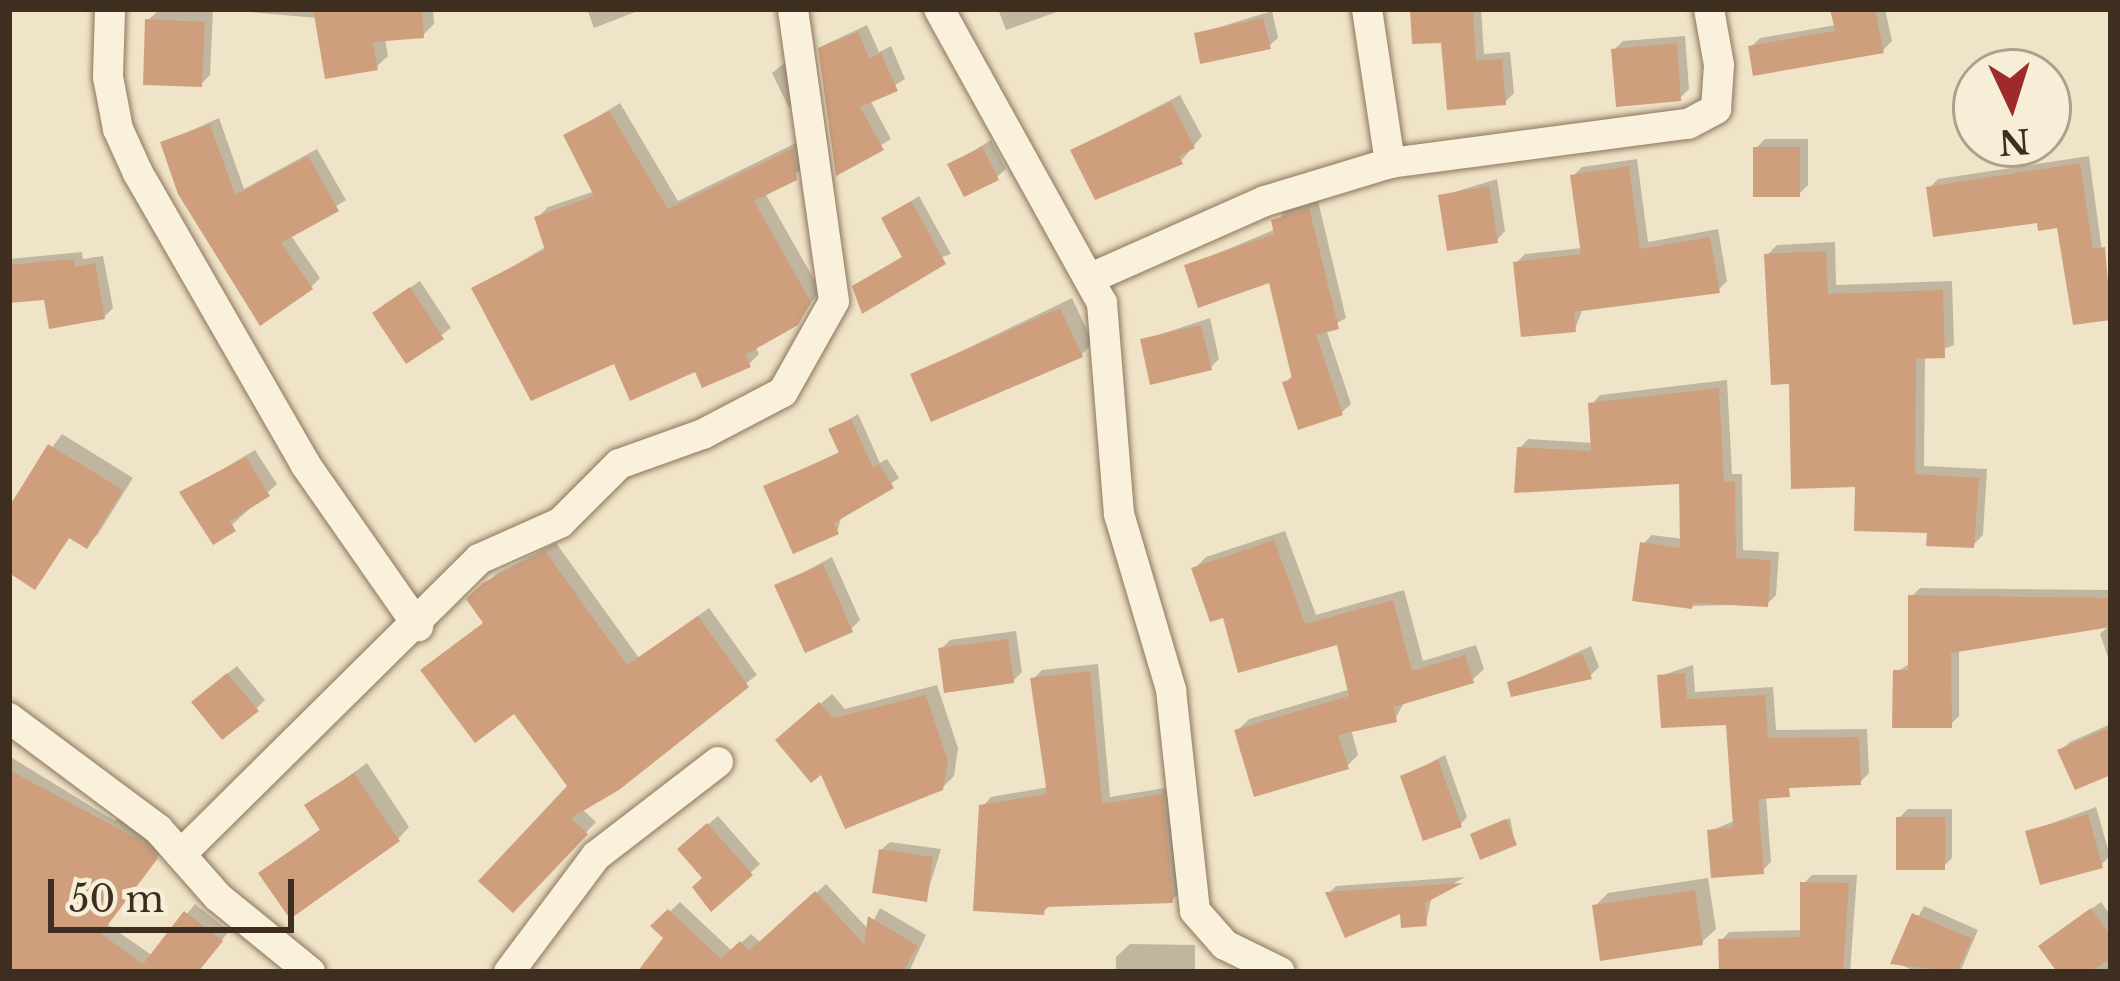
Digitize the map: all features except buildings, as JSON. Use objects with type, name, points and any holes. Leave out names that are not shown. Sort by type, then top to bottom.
[{"type":"street","points":[[110,9],[108,77],[118,129],[160,215],[219,304],[305,464],[418,626]]},
{"type":"street","points":[[181,854],[418,626],[479,559],[560,523],[619,464],[703,434],[783,392],[834,301],[793,9]]},
{"type":"street","points":[[939,9],[1102,303],[1119,514],[1171,690],[1185,769],[1195,910],[1225,946],[1280,972]]},
{"type":"street","points":[[1367,9],[1390,163]]},
{"type":"street","points":[[1091,278],[1265,201],[1390,163],[1688,124],[1716,110],[1719,65],[1708,9]]},
{"type":"street","points":[[9,718],[158,829],[262,939],[310,972]]},
{"type":"street","points":[[509,972],[596,856],[718,762]]}]
